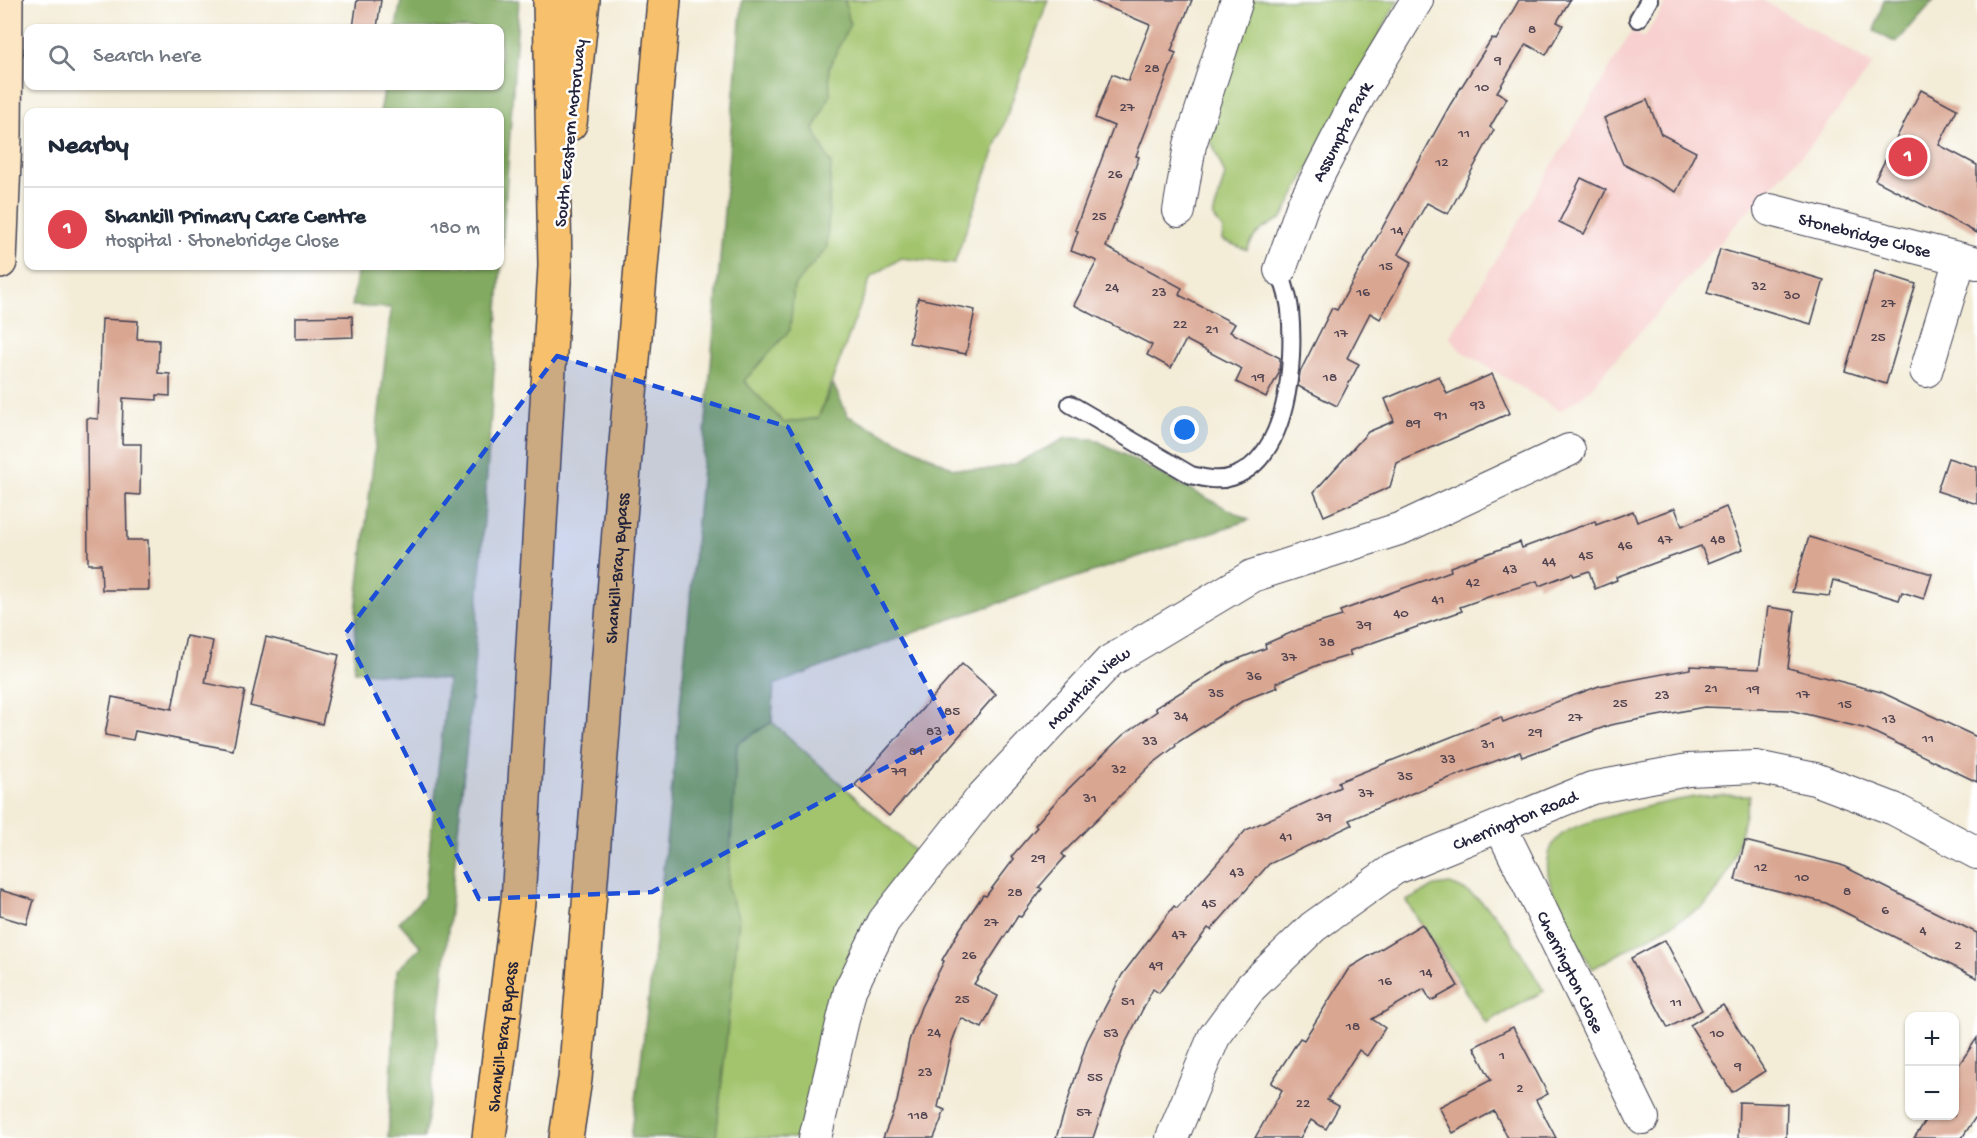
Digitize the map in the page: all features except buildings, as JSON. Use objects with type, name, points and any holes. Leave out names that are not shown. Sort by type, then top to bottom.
[{"type":"highway","name":"Shankill-Bray Bypass","points":[[489,1138],[518,902],[555,266],[550,0]]},
{"type":"highway","name":"South Eastern Motorway","points":[[555,266],[583,0]]},
{"type":"highway","name":"Shankill-Bray Bypass","points":[[566,1138],[575,1079],[628,406],[664,0]]},
{"type":"street","points":[[0,262],[5,137],[6,0]]},
{"type":"street","points":[[1179,211],[1190,145],[1237,0]]},
{"type":"street","name":"Assumpta Park","points":[[1280,270],[1302,207],[1359,96],[1417,0]]},
{"type":"street","name":"Stonebridge Close","points":[[1770,210],[1969,261],[1926,371]]},
{"type":"street","name":"Mountain View","points":[[815,1138],[850,990],[884,921],[983,796],[1110,661],[1252,576],[1402,528],[1569,450]]},
{"type":"street","name":"Cherrington Road","points":[[1172,1138],[1214,1037],[1251,987],[1306,934],[1394,868],[1592,788],[1688,770],[1756,766],[1815,779],[1894,809],[1977,853]]},
{"type":"street","name":"Cherrington Close","points":[[1500,826],[1643,1119]]},
{"type":"lane","points":[[1638,19],[1649,0]]},
{"type":"lane","points":[[1070,404],[1191,475],[1214,480],[1230,478],[1248,470],[1274,436],[1283,412],[1290,378],[1290,309],[1280,270]]},
{"type":"highlighted area","points":[[557,356],[788,427],[952,732],[652,892],[479,899],[345,634]]},
{"type":"shaded area","points":[[1668,0],[1762,0],[1873,65],[1812,144],[1739,221],[1584,395],[1560,411],[1460,350],[1450,337],[1632,31],[1644,38]]},
{"type":"green space","points":[[401,0],[519,0],[504,222],[504,108],[381,108],[384,90],[504,90],[504,24],[397,24]]},
{"type":"green space","points":[[742,0],[845,0],[850,24],[829,68],[830,95],[814,130],[831,164],[827,248],[794,286],[790,330],[744,381],[784,423],[818,418],[833,384],[848,416],[953,468],[984,470],[1015,464],[1066,438],[1094,439],[1249,520],[945,621],[774,685],[772,722],[737,744],[728,889],[739,919],[716,1138],[631,1138],[665,854],[679,712]]},
{"type":"green space","points":[[782,0],[1048,0],[954,264],[901,258],[871,277],[818,418],[784,423],[744,381]]},
{"type":"green space","points":[[1247,0],[1398,0],[1282,218],[1257,234],[1247,250],[1222,240],[1223,230],[1213,216],[1225,175],[1208,134]]},
{"type":"green space","points":[[1884,0],[1934,0],[1896,43],[1874,31]]},
{"type":"green space","points":[[357,270],[501,270],[473,682],[433,1080],[424,1138],[388,1138],[397,970],[421,947],[399,922],[424,897],[448,680],[354,671],[356,610],[391,308],[352,306]]},
{"type":"green space","points":[[772,722],[914,850],[866,922],[828,1022],[798,1138],[677,1138],[726,750]]},
{"type":"green space","points":[[1750,795],[1729,869],[1713,896],[1703,907],[1592,969],[1563,916],[1551,886],[1548,872],[1549,853],[1558,838],[1583,824],[1645,807],[1702,796]]},
{"type":"green space","points":[[1450,884],[1467,892],[1494,914],[1516,944],[1544,991],[1486,1023],[1406,901],[1435,886]]},
{"type":"place","name":"Shankill Primary Care Centre","points":[[1908,157]]}]
